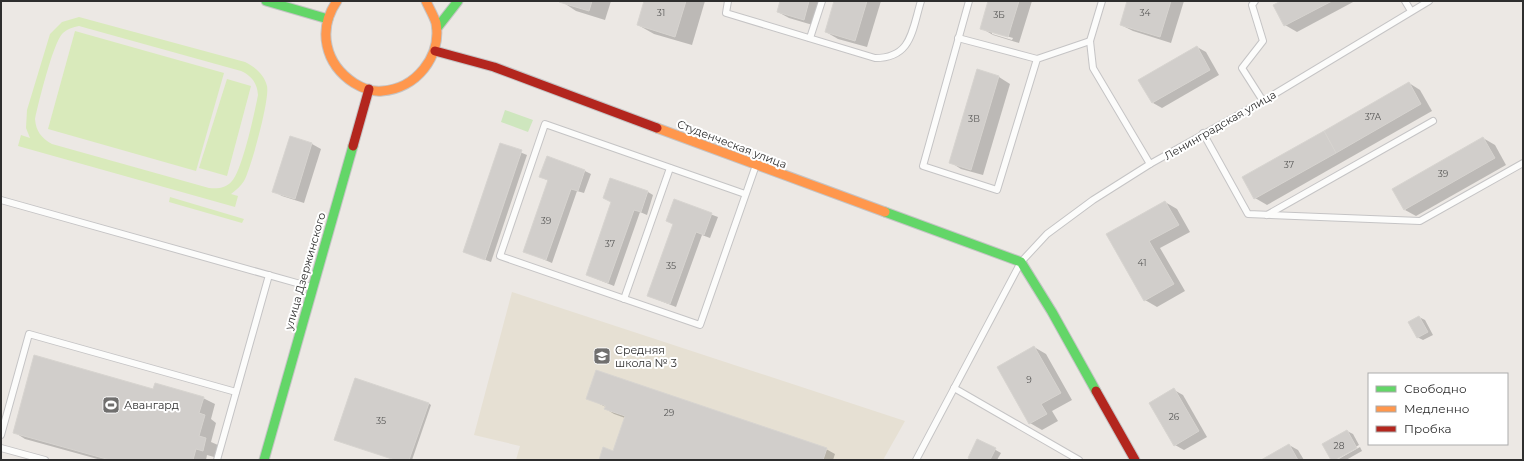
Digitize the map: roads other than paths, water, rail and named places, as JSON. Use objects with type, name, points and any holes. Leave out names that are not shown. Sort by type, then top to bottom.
[{"type":"street","points":[[266,1],[328,19]]},
{"type":"street","points":[[337,1],[332,7],[328,19],[325,37],[328,54],[337,68],[348,80],[369,89],[380,91],[393,90],[405,86],[416,79],[425,70],[435,51],[437,44],[437,28],[433,10],[426,1]]},
{"type":"street","points":[[437,28],[458,1]]},
{"type":"street","name":"Студенческая улица","points":[[435,51],[494,66],[756,165],[1021,262]]},
{"type":"street","name":"улица Дзержинского","points":[[264,460],[369,89]]},
{"type":"street","points":[[1021,262],[1052,312],[1135,460]]},
{"type":"lane","points":[[728,1],[726,13],[875,58],[889,58],[900,52],[908,43],[921,1]]},
{"type":"lane","points":[[810,38],[822,1]]},
{"type":"lane","points":[[969,1],[923,166],[997,190],[1037,59]]},
{"type":"lane","points":[[1102,1],[1090,41],[1093,68],[1150,164]]},
{"type":"lane","points":[[1255,1],[1252,5],[1263,41],[1242,68],[1262,100]]},
{"type":"lane","points":[[1405,1],[1411,11]]},
{"type":"lane","name":"Ленинградская улица","points":[[916,460],[1021,262],[1047,234],[1093,200],[1150,164],[1262,100],[1429,1]]},
{"type":"lane","points":[[958,38],[1037,59],[1090,41]]},
{"type":"lane","points":[[1267,215],[1433,121]]},
{"type":"lane","points":[[745,194],[545,124],[500,256],[700,325],[756,165]]},
{"type":"lane","points":[[1203,134],[1248,214],[1420,221],[1523,163]]},
{"type":"lane","points":[[624,299],[670,168]]},
{"type":"lane","points":[[1,200],[313,287]]},
{"type":"lane","points":[[217,460],[269,275]]},
{"type":"lane","points":[[1,435],[29,334],[236,392]]},
{"type":"lane","points":[[954,388],[1079,460]]},
{"type":"lane","points":[[1,448],[45,460]]},
{"type":"place","name":"Средняя школа № 3","points":[[602,356]]},
{"type":"place","name":"Авангард","points":[[111,405]]}]
